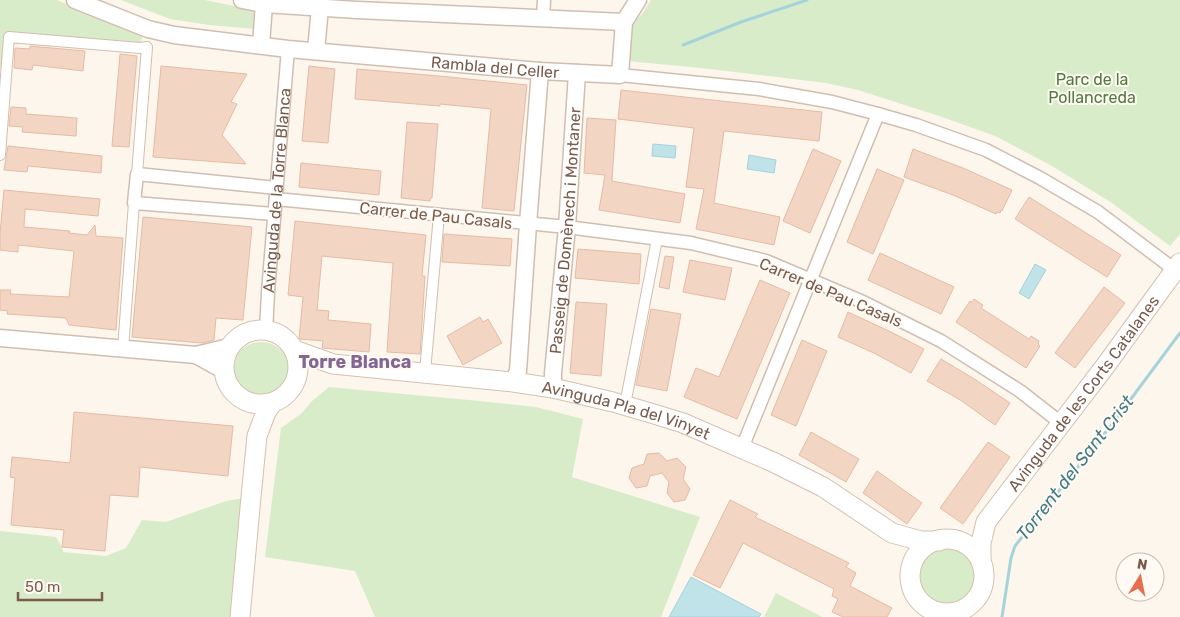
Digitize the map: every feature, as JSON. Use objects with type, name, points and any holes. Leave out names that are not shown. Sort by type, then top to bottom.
[{"type":"main road","name":"Avinguda de les Corts Catalanes","points":[[981,561],[981,543],[986,522],[1106,365],[1177,266]]},
{"type":"main road","points":[[252,332],[266,332],[276,334],[290,344],[299,361],[299,371],[289,391],[272,402],[258,405],[243,400],[232,391],[223,370],[226,353],[235,341],[252,332]]},
{"type":"main road","name":"Avinguda Pla del Vinyet","points":[[294,350],[334,364],[513,382],[553,388],[625,405],[683,423],[742,448],[823,487],[892,533],[921,541],[946,540]]},
{"type":"main road","name":"Avinguda Pla del Vinyet","points":[[296,379],[318,368],[334,364]]},
{"type":"main road","points":[[243,400],[257,436]]},
{"type":"main road","points":[[240,617],[257,436],[272,402]]},
{"type":"main road","name":"Avinguda de les Corts Catalanes","points":[[946,540],[986,522]]},
{"type":"main road","name":"Avinguda Pla del Vinyet","points":[[892,533],[905,552],[912,568]]},
{"type":"main road","points":[[946,540],[969,546],[977,553],[981,561],[984,578],[982,588],[971,605],[952,613],[942,613],[932,610],[917,597],[911,578],[912,568],[919,552],[923,548],[946,540]]},
{"type":"street","name":"Rambla del Celler","points":[[75,0],[148,29],[166,34],[288,49],[576,74],[620,75]]},
{"type":"street","points":[[242,0],[264,4],[292,3],[320,8],[624,22]]},
{"type":"street","points":[[543,18],[544,0]]},
{"type":"street","points":[[638,0],[624,22],[620,75],[759,89],[832,102],[916,125],[986,150],[1040,178],[1098,212],[1177,266]]},
{"type":"street","points":[[261,45],[264,4]]},
{"type":"street","points":[[316,51],[320,8]]},
{"type":"street","points":[[0,155],[9,37],[140,48],[147,47],[123,349]]},
{"type":"street","name":"Avinguda de la Torre Blanca","points":[[266,332],[288,49]]},
{"type":"street","points":[[513,382],[518,370],[540,71]]},
{"type":"street","name":"Passeig de Domènech i Montaner","points":[[553,388],[567,227],[576,74]]},
{"type":"street","points":[[742,448],[878,114]]},
{"type":"street","name":"Carrer de Pau Casals","points":[[136,174],[439,215],[567,227],[691,243],[766,261],[862,302],[941,341],[1020,391],[1061,423]]},
{"type":"street","points":[[134,203],[274,214]]},
{"type":"street","points":[[425,372],[439,215]]},
{"type":"street","points":[[625,405],[657,239]]},
{"type":"street","points":[[0,338],[196,355],[229,347]]},
{"type":"street","points":[[196,355],[223,370]]},
{"type":"green space","points":[[0,0],[57,0],[142,37],[140,48],[135,43],[7,32],[3,62],[0,69]]},
{"type":"green space","points":[[121,0],[205,0],[259,11],[257,29],[209,25],[170,19]]},
{"type":"green space","name":"Parc de la Pollancreda","points":[[651,0],[1180,0],[1180,234],[1170,246],[1112,203],[1052,166],[995,136],[858,90],[826,83],[627,61],[630,26],[643,13]]},
{"type":"green space","points":[[255,342],[267,342],[282,350],[290,365],[290,377],[282,392],[267,400],[255,400],[240,392],[232,377],[232,365],[240,350]]},
{"type":"green space","points":[[329,387],[536,407],[583,419],[572,477],[700,517],[661,617],[375,617],[355,571],[265,557],[281,428],[302,413],[312,401]]},
{"type":"green space","points":[[251,497],[240,617],[0,617],[0,531],[56,537],[63,552],[106,556],[126,548],[142,520],[166,522],[226,501]]},
{"type":"green space","points":[[947,548],[964,553],[972,561],[977,578],[972,595],[964,603],[947,608],[930,603],[922,595],[917,578],[922,561],[930,553]]},
{"type":"green space","points":[[776,593],[822,617],[764,617]]},
{"type":"water","points":[[653,144],[676,146],[675,158],[652,156]]},
{"type":"water","points":[[749,155],[776,160],[774,173],[747,169]]},
{"type":"water","points":[[1035,264],[1046,270],[1029,299],[1019,293]]},
{"type":"water","points":[[691,577],[761,614],[759,617],[669,617]]},
{"type":"building","points":[[30,46],[85,51],[83,71],[33,65],[32,70],[14,68],[15,48],[30,49]]},
{"type":"building","points":[[120,54],[137,56],[129,147],[112,146]]},
{"type":"building","points":[[161,66],[247,74],[231,102],[237,104],[222,135],[246,164],[153,157]]},
{"type":"building","points":[[309,66],[335,69],[328,143],[302,141]]},
{"type":"building","points":[[357,69],[527,85],[514,211],[482,208],[491,109],[355,99]]},
{"type":"building","points":[[621,90],[822,112],[819,141],[724,131],[714,203],[780,217],[774,245],[696,229],[704,189],[686,187],[694,128],[618,119]]},
{"type":"building","points":[[11,107],[26,108],[26,114],[77,118],[76,136],[22,132],[23,127],[9,126]]},
{"type":"building","points":[[587,118],[616,120],[612,181],[685,194],[680,223],[599,210],[605,175],[584,173]]},
{"type":"building","points":[[407,122],[438,124],[432,198],[430,198],[430,201],[401,198]]},
{"type":"building","points":[[8,146],[102,156],[101,173],[28,166],[27,172],[4,170]]},
{"type":"building","points":[[813,149],[841,161],[810,233],[783,221]]},
{"type":"building","points":[[913,149],[963,168],[1012,190],[1002,211],[996,214],[953,195],[904,177]]},
{"type":"building","points":[[301,163],[381,171],[379,195],[299,187]]},
{"type":"building","points":[[877,169],[904,180],[873,254],[847,242]]},
{"type":"building","points":[[4,190],[100,199],[98,216],[25,209],[24,227],[70,231],[69,233],[87,235],[95,225],[96,236],[123,238],[116,330],[69,325],[66,318],[7,314],[8,311],[0,310],[0,290],[11,290],[10,294],[69,297],[74,251],[18,245],[18,252],[0,250]]},
{"type":"building","points":[[1029,197],[1121,255],[1107,277],[1015,219]]},
{"type":"building","points":[[143,217],[252,227],[243,320],[216,318],[214,340],[202,343],[132,337]]},
{"type":"building","points":[[295,221],[426,235],[422,276],[425,276],[420,354],[387,352],[393,263],[322,256],[317,310],[329,311],[328,320],[371,324],[369,352],[322,348],[323,341],[299,339],[303,297],[288,295]]},
{"type":"building","points":[[444,234],[512,239],[510,266],[442,262]]},
{"type":"building","points":[[578,249],[641,254],[639,284],[575,278]]},
{"type":"building","points":[[880,253],[954,287],[941,314],[868,280]]},
{"type":"building","points":[[665,256],[674,257],[669,289],[659,287]]},
{"type":"building","points":[[690,260],[732,268],[725,300],[683,292]]},
{"type":"building","points":[[760,280],[790,293],[737,419],[684,397],[696,368],[719,377]]},
{"type":"building","points":[[1104,287],[1125,303],[1075,368],[1055,353]]},
{"type":"building","points":[[974,299],[983,305],[981,308],[1029,339],[1031,336],[1039,341],[1038,344],[1040,346],[1026,368],[956,322],[970,301],[972,302]]},
{"type":"building","points":[[576,302],[607,304],[601,376],[570,373]]},
{"type":"building","points":[[651,309],[681,314],[667,391],[636,385]]},
{"type":"building","points":[[848,312],[924,349],[911,373],[874,353],[838,337]]},
{"type":"building","points":[[480,317],[483,322],[488,319],[502,343],[463,365],[447,336]]},
{"type":"building","points":[[802,340],[827,351],[796,426],[771,415]]},
{"type":"building","points":[[941,359],[1010,403],[995,425],[962,401],[927,381]]},
{"type":"building","points":[[74,412],[233,426],[228,476],[140,467],[138,497],[110,495],[105,551],[62,547],[64,530],[11,525],[15,478],[10,477],[12,457],[70,463]]},
{"type":"building","points":[[811,432],[859,459],[846,482],[799,455]]},
{"type":"building","points":[[988,442],[1010,457],[963,524],[940,508]]},
{"type":"building","points":[[659,453],[667,461],[677,458],[686,467],[683,479],[690,489],[685,500],[674,502],[667,493],[669,482],[662,473],[650,476],[647,486],[636,488],[629,478],[632,468],[644,464],[647,454]]},
{"type":"building","points":[[877,471],[922,503],[907,524],[863,493]]},
{"type":"building","points":[[730,500],[758,514],[755,517],[849,563],[846,567],[856,573],[850,586],[892,608],[887,617],[843,617],[832,612],[838,599],[832,596],[834,589],[743,543],[720,588],[693,575]]},
{"type":"waterway","points":[[683,45],[741,22],[807,0]]},
{"type":"waterway","name":"Torrent del Sant Crist","points":[[1002,617],[1011,558],[1015,546],[1113,423],[1180,333]]},
{"type":"district","name":"Torre Blanca","points":[[355,362]]}]
